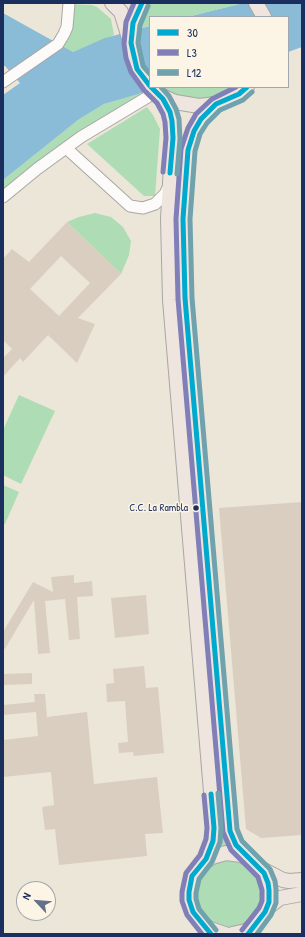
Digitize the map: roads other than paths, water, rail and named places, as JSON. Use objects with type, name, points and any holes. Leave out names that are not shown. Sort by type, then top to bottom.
[{"type":"main road","points":[[112,3],[121,12],[130,35],[133,56],[138,69],[149,83]]},
{"type":"main road","points":[[130,35],[135,16],[142,3]]},
{"type":"main road","points":[[154,90],[183,105],[199,106],[216,104],[235,96],[246,88]]},
{"type":"main road","points":[[154,90],[170,112],[173,130],[169,186],[168,237],[170,300],[214,828],[211,847],[206,859],[199,866],[191,880],[189,896],[193,912],[207,929],[225,934]]},
{"type":"main road","points":[[216,104],[197,124],[191,137],[188,150],[183,219],[185,298],[230,831],[236,845],[262,870],[283,880],[302,880]]},
{"type":"main road","points":[[199,866],[212,857],[223,854],[234,853],[249,858]]},
{"type":"main road","points":[[232,934],[252,929],[261,919],[266,909],[269,902],[270,890],[262,870]]},
{"type":"main road","points":[[266,909],[280,898],[302,894]]},
{"type":"street","points":[[3,82],[58,44],[67,27],[69,3]]},
{"type":"street","points":[[3,197],[37,168],[81,137],[154,90]]},
{"type":"street","points":[[66,148],[130,206],[143,208],[155,204],[165,194],[169,186]]},
{"type":"water","points":[[244,3],[302,3],[302,47],[289,52],[289,16],[191,16]]},
{"type":"water","points":[[3,13],[73,52],[105,38],[149,26],[149,88],[159,88],[104,104],[78,120],[3,180],[3,95],[20,83],[5,66],[3,66]]},
{"type":"place","name":"C.C. La Rambla","points":[[196,508]]}]
